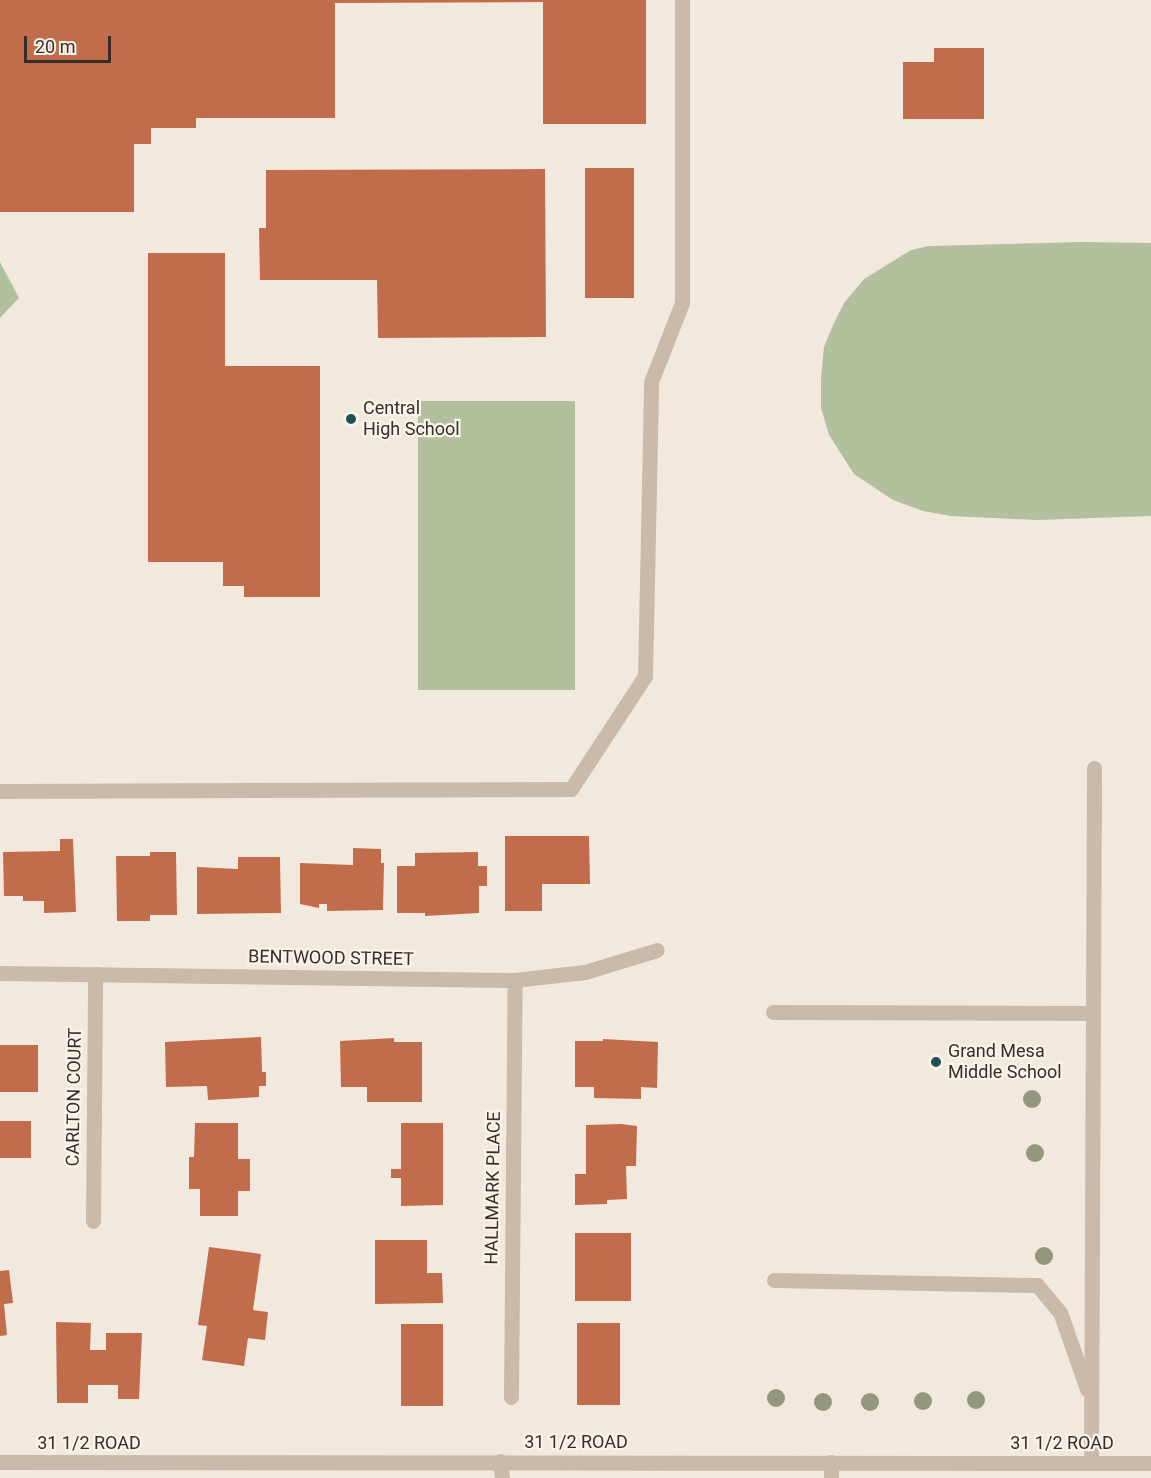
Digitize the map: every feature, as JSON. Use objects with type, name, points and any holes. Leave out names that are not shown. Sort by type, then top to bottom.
[{"type":"street","points":[[0,791],[571,789],[645,676],[651,382],[682,303],[682,0]]},
{"type":"street","points":[[1091,1463],[1094,768]]},
{"type":"street","name":"BENTWOOD STREET","points":[[0,973],[514,980],[585,972],[657,950]]},
{"type":"street","name":"CARLTON COURT","points":[[93,1221],[95,974]]},
{"type":"street","name":"HALLMARK PLACE","points":[[511,1397],[514,980]]},
{"type":"street","points":[[773,1012],[1093,1013]]},
{"type":"street","points":[[774,1280],[1037,1285],[1060,1312],[1091,1401]]},
{"type":"street","points":[[500,1461],[502,1478]]},
{"type":"street","name":"31 1/2 ROAD","points":[[0,1462],[500,1461],[831,1470],[1151,1463]]},
{"type":"green space","points":[[1080,242],[1151,243],[1151,516],[1036,520],[951,516],[923,511],[893,500],[854,474],[829,435],[821,408],[821,377],[824,347],[833,325],[844,303],[864,279],[911,250],[929,246]]},
{"type":"green space","points":[[0,262],[19,298],[0,318]]},
{"type":"green space","points":[[418,401],[575,401],[575,690],[418,690]]},
{"type":"building","points":[[0,0],[646,0],[646,124],[543,124],[543,2],[335,3],[335,118],[196,118],[196,128],[151,128],[151,144],[134,144],[134,212],[0,212]]},
{"type":"building","points":[[934,48],[984,48],[984,119],[903,119],[903,62],[934,62]]},
{"type":"building","points":[[585,168],[634,168],[634,298],[585,298]]},
{"type":"building","points":[[545,169],[546,337],[378,338],[377,280],[260,280],[259,228],[266,228],[266,170]]},
{"type":"building","points":[[148,253],[225,253],[225,366],[320,366],[320,597],[244,597],[244,586],[223,586],[223,562],[148,562]]},
{"type":"building","points":[[505,836],[589,836],[590,884],[542,884],[542,911],[505,911]]},
{"type":"building","points":[[60,839],[73,839],[76,912],[44,913],[44,901],[23,901],[23,896],[4,896],[3,852],[60,851]]},
{"type":"building","points":[[353,848],[381,849],[381,863],[384,863],[383,910],[327,911],[327,904],[319,904],[319,908],[300,904],[300,863],[353,865]]},
{"type":"building","points":[[150,852],[176,852],[177,915],[150,915],[150,921],[117,921],[116,856],[150,856]]},
{"type":"building","points":[[478,852],[478,866],[487,866],[487,886],[479,886],[479,913],[425,916],[425,913],[397,913],[397,866],[415,866],[415,853]]},
{"type":"building","points":[[238,857],[280,857],[281,913],[197,914],[197,867],[238,869]]},
{"type":"building","points":[[261,1037],[262,1072],[266,1072],[266,1086],[259,1086],[259,1097],[208,1100],[207,1086],[166,1087],[165,1042]]},
{"type":"building","points":[[394,1038],[394,1042],[422,1042],[422,1102],[367,1102],[367,1087],[341,1087],[340,1041]]},
{"type":"building","points":[[603,1039],[658,1042],[657,1088],[641,1087],[641,1099],[594,1098],[594,1087],[575,1087],[575,1041],[603,1041]]},
{"type":"building","points":[[0,1045],[38,1045],[38,1092],[0,1092]]},
{"type":"building","points":[[0,1121],[31,1121],[31,1158],[0,1158]]},
{"type":"building","points":[[195,1123],[238,1123],[238,1159],[250,1159],[250,1191],[238,1191],[238,1216],[200,1216],[200,1189],[189,1189],[189,1157],[194,1157]]},
{"type":"building","points":[[401,1123],[443,1123],[443,1205],[401,1206],[401,1178],[391,1178],[391,1169],[401,1169]]},
{"type":"building","points":[[586,1125],[637,1126],[636,1166],[626,1166],[627,1199],[607,1200],[607,1204],[575,1205],[575,1174],[586,1174]]},
{"type":"building","points":[[575,1233],[631,1233],[631,1301],[575,1301]]},
{"type":"building","points":[[375,1240],[427,1240],[427,1273],[442,1273],[443,1303],[375,1304]]},
{"type":"building","points":[[209,1247],[261,1254],[253,1310],[268,1312],[265,1340],[248,1338],[244,1366],[202,1360],[207,1326],[198,1325]]},
{"type":"building","points":[[9,1270],[13,1303],[4,1304],[7,1335],[0,1336],[0,1271]]},
{"type":"building","points":[[56,1322],[91,1323],[90,1350],[106,1350],[106,1333],[142,1333],[139,1399],[118,1399],[118,1385],[88,1385],[88,1403],[57,1403]]},
{"type":"building","points":[[577,1323],[620,1323],[620,1405],[577,1405]]},
{"type":"building","points":[[401,1324],[443,1324],[443,1406],[401,1406]]},
{"type":"place","name":"Central High School","points":[[351,419]]},
{"type":"place","name":"Grand Mesa Middle School","points":[[936,1062]]}]
